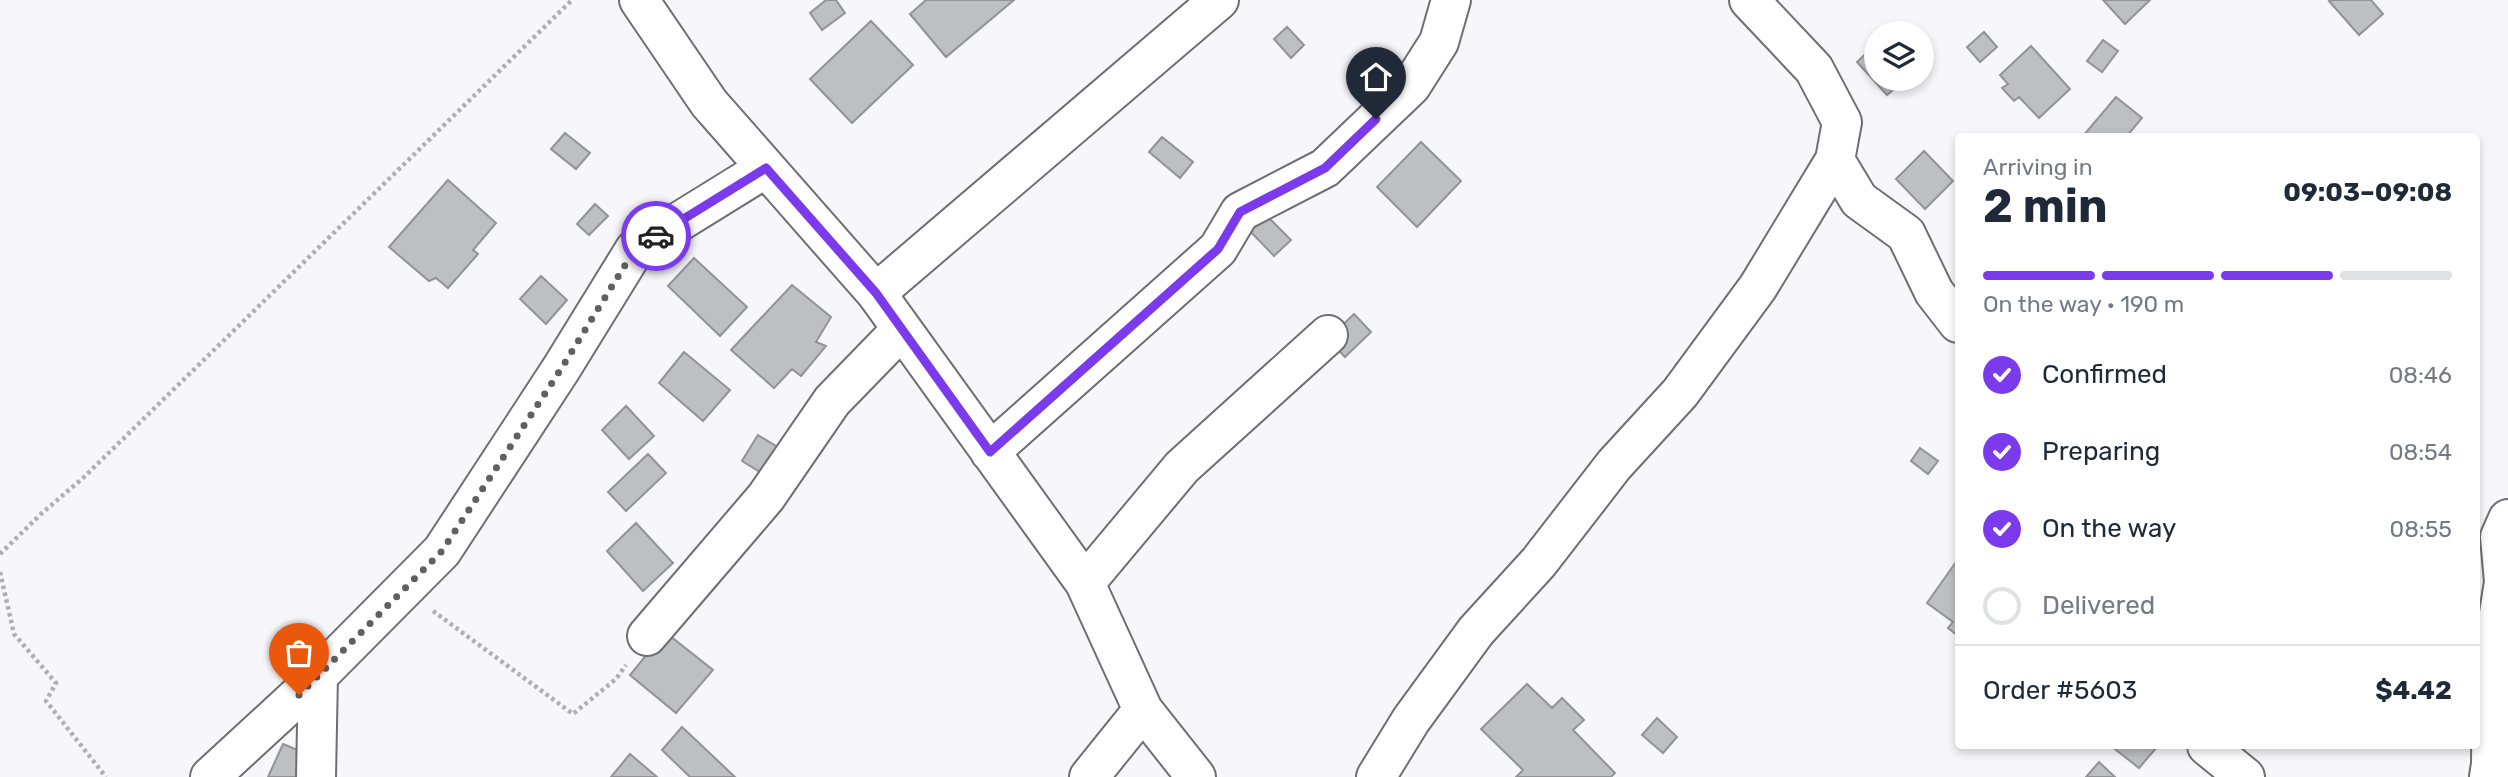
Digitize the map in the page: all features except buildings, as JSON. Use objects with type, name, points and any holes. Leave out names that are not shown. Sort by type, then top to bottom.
[{"type":"street","points":[[639,0],[709,103],[876,293],[1085,583],[1143,710],[1196,777]]},
{"type":"street","points":[[876,293],[1219,0]]},
{"type":"street","points":[[990,452],[1218,249],[1240,212],[1325,168],[1411,86],[1440,42],[1451,0]]},
{"type":"street","points":[[1376,777],[1411,720],[1476,631],[1539,562],[1614,465],[1680,393],[1758,287],[1835,160],[1842,122],[1814,69],[1749,0]]},
{"type":"street","points":[[1835,160],[1859,200],[1906,234],[1934,292],[1955,319]]},
{"type":"street","points":[[210,777],[318,675],[442,551],[561,369],[635,249],[766,168]]},
{"type":"street","points":[[647,636],[766,497],[832,401],[902,329]]},
{"type":"street","points":[[1085,583],[1182,467],[1328,335]]},
{"type":"street","points":[[2488,777],[2491,764],[2491,658],[2504,582],[2505,528]]},
{"type":"street","points":[[316,777],[318,675]]},
{"type":"street","points":[[1089,777],[1143,710]]},
{"type":"street","points":[[2211,749],[2245,777]]},
{"type":"path","points":[[0,554],[41,513],[103,459],[572,0]]},
{"type":"path","points":[[0,572],[14,634],[56,683],[46,701],[106,777]]},
{"type":"path","points":[[404,589],[573,714],[616,679],[647,636]]},
{"type":"way so far","points":[[299,695],[442,551],[561,369],[635,249],[656,236]]},
{"type":"route","points":[[656,236],[766,168],[876,293],[990,452],[1218,249],[1240,212],[1325,168],[1376,119]]}]
